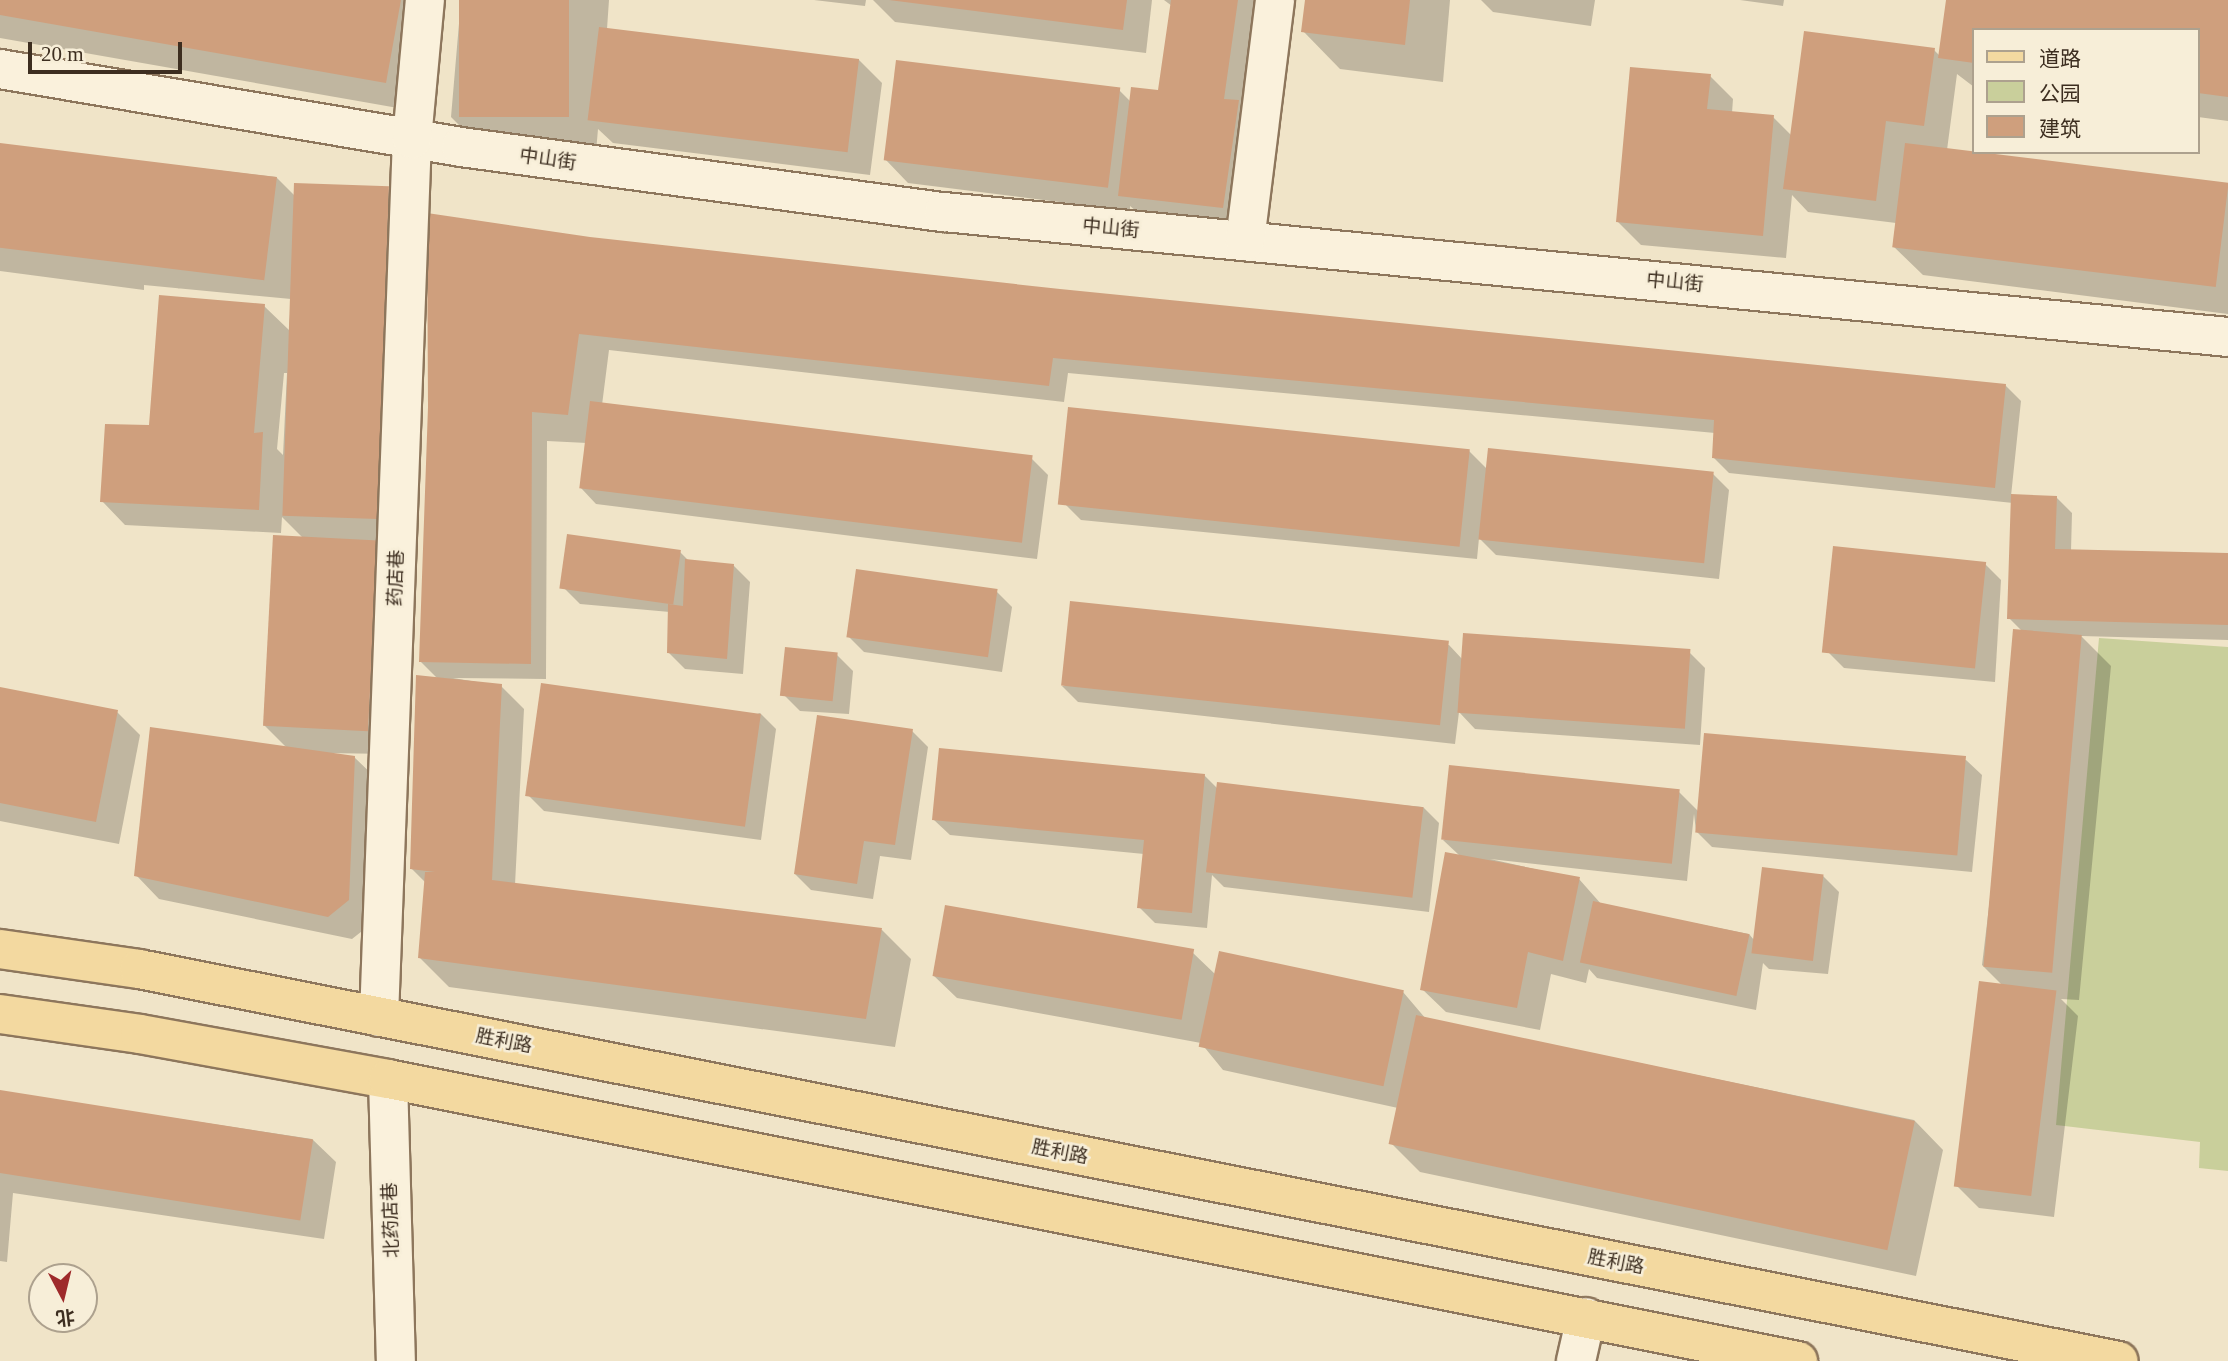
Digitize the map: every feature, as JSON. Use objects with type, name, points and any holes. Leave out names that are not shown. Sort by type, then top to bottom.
[{"type":"main road","name":"胜利路","points":[[0,949],[139,969],[2119,1361]]},
{"type":"main road","points":[[0,1014],[141,1034],[388,1079],[1798,1361]]},
{"type":"street","name":"药店巷","points":[[379,1017],[412,139],[425,0]]},
{"type":"street","points":[[1245,241],[1275,0]]},
{"type":"street","name":"中山街","points":[[0,69],[412,139],[944,212],[2228,337]]},
{"type":"street","name":"北药店巷","points":[[388,1079],[396,1361]]},
{"type":"street","points":[[1576,1361],[1586,1317]]},
{"type":"green space","points":[[2099,638],[2228,647],[2228,1171],[2199,1168],[2200,1142],[2056,1125]]},
{"type":"building","points":[[0,0],[401,0],[386,83],[0,15]]},
{"type":"building","points":[[459,0],[569,0],[569,117],[459,117]]},
{"type":"building","points":[[889,0],[1127,0],[1123,30]]},
{"type":"building","points":[[1171,0],[1238,0],[1224,99],[1239,100],[1223,208],[1118,196],[1131,87],[1158,90]]},
{"type":"building","points":[[1305,0],[1410,0],[1405,45],[1301,32]]},
{"type":"building","points":[[1946,0],[2228,0],[2228,97],[2200,93],[2200,28],[1972,28],[1972,63],[1938,58]]},
{"type":"building","points":[[599,27],[859,59],[848,152],[588,120]]},
{"type":"building","points":[[1804,31],[1935,48],[1924,126],[1886,121],[1876,201],[1783,189]]},
{"type":"building","points":[[896,60],[1120,88],[1108,188],[884,160]]},
{"type":"building","points":[[1630,67],[1711,74],[1707,109],[1774,115],[1763,236],[1616,222]]},
{"type":"building","points":[[0,143],[277,177],[264,280],[0,248]]},
{"type":"building","points":[[1905,143],[1972,151],[1972,154],[1995,154],[2228,183],[2216,287],[1892,247]]},
{"type":"building","points":[[294,183],[389,186],[377,519],[282,516]]},
{"type":"building","points":[[427,213],[590,237],[1060,289],[2006,384],[1995,488],[1712,458],[1714,420],[1053,358],[1049,386],[579,334],[568,415],[532,412],[531,664],[419,662],[428,407]]},
{"type":"building","points":[[159,295],[265,304],[254,433],[263,432],[259,510],[100,502],[105,424],[149,425]]},
{"type":"building","points":[[590,401],[1033,455],[1022,543],[579,488]]},
{"type":"building","points":[[1068,407],[1470,449],[1460,547],[1058,504]]},
{"type":"building","points":[[1488,448],[1714,472],[1704,563],[1478,539]]},
{"type":"building","points":[[2011,494],[2057,496],[2055,549],[2228,553],[2228,625],[2007,619]]},
{"type":"building","points":[[567,534],[681,550],[673,604],[559,588]]},
{"type":"building","points":[[273,535],[378,540],[368,731],[263,726]]},
{"type":"building","points":[[1833,546],[1986,562],[1975,669],[1822,652]]},
{"type":"building","points":[[685,559],[734,564],[727,659],[667,653],[668,604],[683,606]]},
{"type":"building","points":[[856,569],[998,589],[988,657],[846,637]]},
{"type":"building","points":[[1070,601],[1449,641],[1440,725],[1061,686]]},
{"type":"building","points":[[2013,629],[2082,635],[2052,973],[1983,967]]},
{"type":"building","points":[[1463,633],[1690,649],[1685,729],[1457,713]]},
{"type":"building","points":[[785,647],[838,653],[833,701],[780,696]]},
{"type":"building","points":[[416,675],[502,684],[492,880],[882,928],[866,1019],[418,958],[425,872],[435,872],[410,869]]},
{"type":"building","points":[[541,683],[761,714],[745,827],[525,796]]},
{"type":"building","points":[[0,687],[118,710],[96,822],[0,803]]},
{"type":"building","points":[[817,715],[913,729],[895,845],[864,841],[857,884],[794,874]]},
{"type":"building","points":[[150,727],[355,756],[349,900],[328,917],[134,876]]},
{"type":"building","points":[[1704,733],[1966,756],[1957,856],[1695,833]]},
{"type":"building","points":[[939,748],[1205,774],[1192,913],[1137,908],[1144,840],[932,820]]},
{"type":"building","points":[[1449,765],[1680,789],[1672,864],[1441,840]]},
{"type":"building","points":[[1217,782],[1423,807],[1412,898],[1206,872]]},
{"type":"building","points":[[1445,852],[1580,877],[1563,961],[1528,952],[1517,1008],[1420,990]]},
{"type":"building","points":[[1762,867],[1824,875],[1813,961],[1751,953]]},
{"type":"building","points":[[1593,901],[1750,934],[1736,996],[1580,963]]},
{"type":"building","points":[[945,905],[1194,949],[1182,1020],[932,976]]},
{"type":"building","points":[[1219,951],[1404,990],[1383,1086],[1199,1047]]},
{"type":"building","points":[[1979,981],[2056,991],[2031,1196],[1954,1186]]},
{"type":"building","points":[[1416,1015],[1915,1121],[1887,1250],[1389,1144]]},
{"type":"building","points":[[0,1090],[313,1140],[300,1221],[0,1173]]}]
